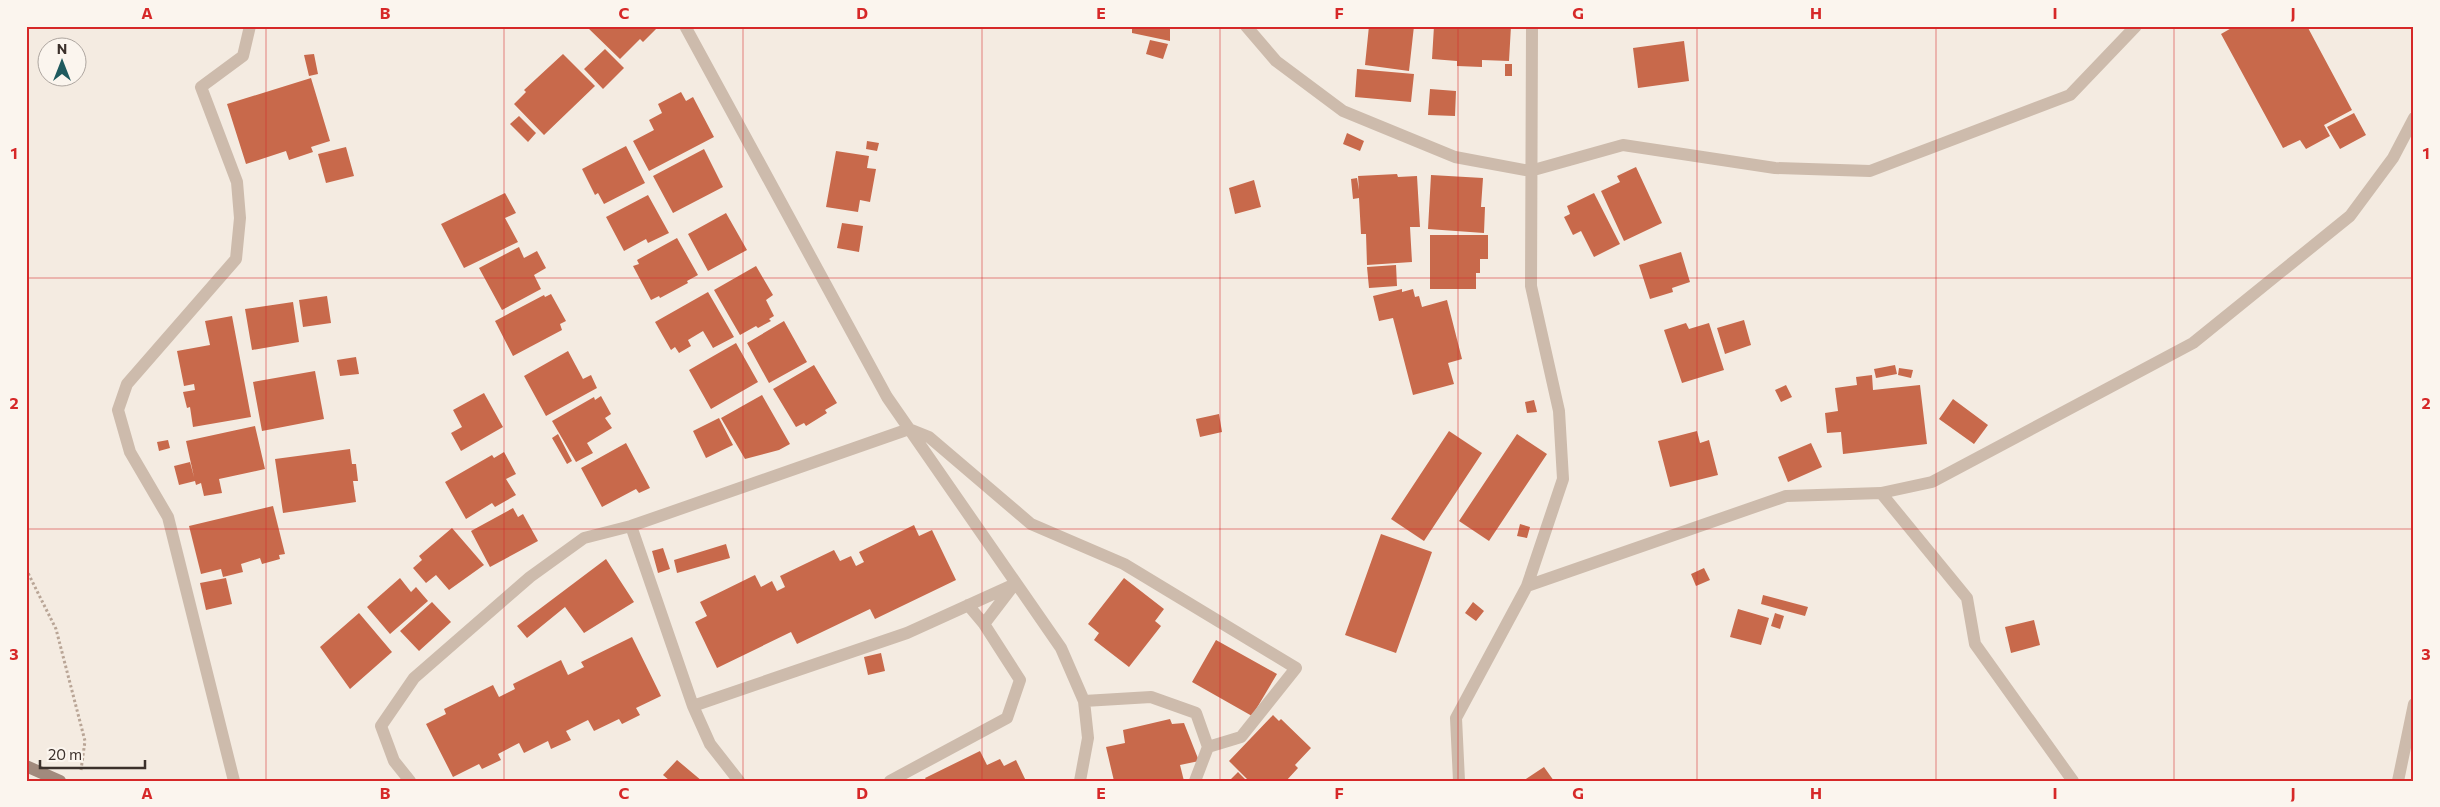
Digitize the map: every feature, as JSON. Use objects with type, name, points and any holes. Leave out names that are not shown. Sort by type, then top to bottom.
[{"type":"street","points":[[234,781],[168,517],[130,452],[118,410],[127,384],[236,259],[240,218],[236,182],[201,87],[243,56],[250,26]]},
{"type":"street","points":[[685,26],[887,397],[1061,648],[1084,701],[1088,738],[1080,781]]},
{"type":"street","points":[[1246,26],[1276,61],[1344,112],[1455,156],[1530,170],[1623,145],[1775,168],[1870,170],[2070,95],[2136,26]]},
{"type":"street","points":[[1459,781],[1456,718],[1527,586],[1563,479],[1559,411],[1531,286],[1532,26]]},
{"type":"street","points":[[1527,586],[1786,496],[1881,493],[1932,482],[2193,342],[2350,216],[2393,158],[2414,118]]},
{"type":"street","points":[[410,781],[394,761],[381,726],[414,678],[530,577],[584,538],[631,526],[909,429],[929,437],[1031,524],[1124,564],[1296,668],[1241,737],[1208,747]]},
{"type":"street","points":[[1881,493],[1968,598],[1975,644],[2073,781]]},
{"type":"street","points":[[631,526],[693,706],[710,744],[739,781]]},
{"type":"street","points":[[693,706],[907,633],[1015,584]]},
{"type":"street","points":[[984,624],[1015,584]]},
{"type":"street","points":[[890,781],[1007,718],[1020,680],[984,624],[968,605]]},
{"type":"street","points":[[1084,701],[1151,697],[1196,713],[1208,747],[1195,781]]},
{"type":"street","points":[[2398,781],[2414,704]]},
{"type":"street","points":[[26,766],[60,781]]},
{"type":"path","points":[[26,569],[56,628],[85,741],[81,771]]},
{"type":"building","points":[[590,26],[654,26],[657,28],[643,42],[640,39],[620,59],[588,28]]},
{"type":"building","points":[[1132,26],[1170,26],[1170,41],[1132,33]]},
{"type":"building","points":[[1369,26],[1414,26],[1409,71],[1365,65]]},
{"type":"building","points":[[1434,26],[1511,26],[1509,61],[1482,60],[1482,67],[1457,66],[1457,61],[1432,59]]},
{"type":"building","points":[[2235,26],[2307,26],[2352,110],[2324,125],[2330,136],[2306,149],[2300,140],[2283,148],[2221,34]]},
{"type":"building","points":[[1150,40],[1168,44],[1163,59],[1146,54]]},
{"type":"building","points":[[1684,41],[1689,81],[1638,88],[1633,48]]},
{"type":"building","points":[[605,49],[624,68],[603,89],[584,69]]},
{"type":"building","points":[[314,54],[318,74],[309,76],[304,55]]},
{"type":"building","points":[[563,54],[595,86],[544,135],[514,104],[526,92],[524,90]]},
{"type":"building","points":[[1505,64],[1512,64],[1512,76],[1505,76]]},
{"type":"building","points":[[1357,69],[1414,74],[1411,102],[1355,97]]},
{"type":"building","points":[[311,78],[330,141],[311,147],[313,152],[289,160],[286,151],[246,164],[227,104]]},
{"type":"building","points":[[1430,89],[1456,91],[1455,116],[1428,115]]},
{"type":"building","points":[[681,92],[686,101],[693,97],[714,137],[649,171],[633,141],[654,130],[649,120],[662,113],[658,104]]},
{"type":"building","points":[[2354,113],[2366,135],[2340,149],[2327,127]]},
{"type":"building","points":[[519,116],[536,133],[528,142],[510,124]]},
{"type":"building","points":[[1347,133],[1364,141],[1360,151],[1343,144]]},
{"type":"building","points":[[867,141],[879,143],[877,151],[866,149]]},
{"type":"building","points":[[626,146],[645,183],[604,204],[598,193],[595,195],[582,169]]},
{"type":"building","points":[[346,147],[354,176],[326,183],[318,154]]},
{"type":"building","points":[[704,149],[723,187],[673,213],[653,176]]},
{"type":"building","points":[[836,151],[869,156],[867,168],[876,169],[870,202],[860,200],[858,212],[826,207]]},
{"type":"building","points":[[1636,167],[1662,223],[1624,241],[1601,191],[1620,182],[1617,176]]},
{"type":"building","points":[[1397,174],[1398,177],[1417,176],[1420,227],[1410,227],[1412,262],[1367,265],[1366,234],[1361,234],[1359,198],[1353,199],[1351,179],[1357,178],[1359,190],[1358,176]]},
{"type":"building","points":[[1431,175],[1483,178],[1481,207],[1485,207],[1484,233],[1428,229]]},
{"type":"building","points":[[1254,180],[1261,207],[1235,214],[1229,188]]},
{"type":"building","points":[[505,193],[516,213],[505,218],[518,242],[464,268],[441,224]]},
{"type":"building","points":[[1594,193],[1620,244],[1594,257],[1581,231],[1573,235],[1564,217],[1570,214],[1567,206]]},
{"type":"building","points":[[648,195],[669,233],[648,243],[646,239],[624,251],[606,217]]},
{"type":"building","points":[[726,213],[747,250],[708,271],[688,234]]},
{"type":"building","points":[[842,223],[863,226],[859,252],[837,248]]},
{"type":"building","points":[[1430,235],[1488,235],[1488,259],[1480,259],[1480,273],[1476,273],[1476,289],[1430,289]]},
{"type":"building","points":[[677,238],[698,275],[687,281],[688,283],[660,298],[659,296],[651,300],[633,266],[639,264],[637,260]]},
{"type":"building","points":[[519,247],[524,258],[537,251],[546,268],[534,275],[541,289],[502,310],[479,268]]},
{"type":"building","points":[[1681,252],[1690,282],[1672,288],[1673,292],[1650,299],[1639,265]]},
{"type":"building","points":[[1396,265],[1397,286],[1369,288],[1367,267]]},
{"type":"building","points":[[756,266],[773,295],[766,300],[774,316],[769,319],[771,321],[758,328],[756,326],[740,335],[714,290]]},
{"type":"building","points":[[1402,289],[1402,292],[1413,289],[1415,297],[1419,296],[1422,307],[1447,300],[1462,359],[1448,363],[1454,384],[1413,395],[1393,318],[1379,321],[1373,296]]},
{"type":"building","points":[[708,292],[734,337],[713,348],[703,331],[688,340],[691,346],[679,353],[675,347],[671,350],[655,322]]},
{"type":"building","points":[[551,294],[566,321],[560,324],[562,330],[513,356],[495,321],[544,295],[545,297]]},
{"type":"building","points":[[327,296],[331,323],[303,327],[299,300]]},
{"type":"building","points":[[293,302],[299,342],[252,350],[245,309]]},
{"type":"building","points":[[232,316],[251,417],[193,427],[190,407],[187,408],[183,392],[195,390],[194,384],[184,386],[177,351],[210,345],[205,321]]},
{"type":"building","points":[[1744,320],[1751,345],[1725,354],[1717,328]]},
{"type":"building","points":[[784,321],[807,362],[769,383],[747,343]]},
{"type":"building","points":[[1686,323],[1689,329],[1709,323],[1724,370],[1682,383],[1664,330]]},
{"type":"building","points":[[736,343],[758,382],[711,409],[689,370]]},
{"type":"building","points":[[568,351],[583,379],[591,375],[597,388],[546,416],[524,376]]},
{"type":"building","points":[[356,357],[359,374],[340,376],[337,360]]},
{"type":"building","points":[[814,365],[837,403],[825,410],[827,413],[806,426],[804,423],[796,427],[773,389]]},
{"type":"building","points":[[1895,365],[1897,374],[1876,378],[1874,369]]},
{"type":"building","points":[[1899,368],[1913,370],[1911,378],[1898,375]]},
{"type":"building","points":[[315,371],[324,419],[262,431],[253,382]]},
{"type":"building","points":[[1872,375],[1873,390],[1920,385],[1927,444],[1843,454],[1841,432],[1827,433],[1825,413],[1838,411],[1835,388],[1857,385],[1856,377]]},
{"type":"building","points":[[1786,385],[1792,397],[1781,402],[1775,390]]},
{"type":"building","points":[[484,393],[503,427],[461,451],[451,433],[462,427],[453,410]]},
{"type":"building","points":[[762,395],[790,444],[779,450],[745,459],[721,418]]},
{"type":"building","points":[[601,396],[611,414],[605,418],[612,428],[587,443],[593,453],[576,462],[552,421],[594,397],[595,400]]},
{"type":"building","points":[[1953,399],[1988,425],[1974,444],[1939,419]]},
{"type":"building","points":[[1534,400],[1537,412],[1527,413],[1525,402]]},
{"type":"building","points":[[1219,414],[1222,432],[1200,437],[1196,419]]},
{"type":"building","points":[[719,418],[733,445],[706,458],[693,431]]},
{"type":"building","points":[[255,426],[265,469],[219,479],[222,493],[204,496],[201,483],[196,485],[195,481],[179,485],[174,466],[190,462],[194,477],[186,441]]},
{"type":"building","points":[[1449,431],[1482,453],[1424,541],[1391,519]]},
{"type":"building","points":[[1697,431],[1700,443],[1709,440],[1718,475],[1670,487],[1658,441]]},
{"type":"building","points":[[558,434],[572,461],[567,464],[552,438]]},
{"type":"building","points":[[1517,434],[1547,454],[1489,541],[1459,521]]},
{"type":"building","points":[[168,440],[170,448],[159,451],[157,442]]},
{"type":"building","points":[[626,443],[650,488],[639,493],[636,489],[602,507],[581,468]]},
{"type":"building","points":[[1811,443],[1822,467],[1788,482],[1778,457]]},
{"type":"building","points":[[350,449],[352,464],[356,464],[358,481],[353,481],[356,502],[283,513],[275,459]]},
{"type":"building","points":[[504,452],[516,474],[506,479],[516,495],[495,507],[492,503],[466,519],[445,482],[492,455],[494,458]]},
{"type":"building","points":[[273,506],[285,554],[279,555],[280,559],[262,564],[260,558],[241,564],[243,572],[223,577],[221,569],[201,574],[189,526]]},
{"type":"building","points":[[513,508],[518,517],[523,514],[538,541],[490,567],[471,531]]},
{"type":"building","points":[[1520,524],[1530,527],[1527,538],[1517,536]]},
{"type":"building","points":[[914,525],[919,536],[932,530],[956,580],[875,619],[870,609],[797,644],[791,632],[717,668],[695,622],[707,616],[700,602],[755,575],[761,587],[772,581],[777,591],[785,587],[780,576],[834,550],[840,561],[851,556],[856,566],[864,562],[859,552]]},
{"type":"building","points":[[452,528],[484,565],[449,590],[436,575],[426,583],[413,568],[422,560],[419,556]]},
{"type":"building","points":[[1381,534],[1432,552],[1396,653],[1345,635]]},
{"type":"building","points":[[726,544],[730,558],[677,573],[674,560]]},
{"type":"building","points":[[663,548],[670,569],[658,573],[652,551]]},
{"type":"building","points":[[606,559],[634,602],[584,633],[565,607],[527,638],[517,626]]},
{"type":"building","points":[[1704,568],[1710,580],[1696,586],[1691,574]]},
{"type":"building","points":[[226,578],[232,604],[206,610],[200,583]]},
{"type":"building","points":[[400,578],[411,592],[416,587],[428,601],[390,634],[367,607]]},
{"type":"building","points":[[1124,578],[1164,609],[1155,621],[1161,626],[1129,667],[1094,640],[1099,633],[1088,624]]},
{"type":"building","points":[[1763,595],[1808,607],[1805,616],[1761,604]]},
{"type":"building","points":[[432,602],[451,622],[419,651],[400,631]]},
{"type":"building","points":[[1473,602],[1484,611],[1476,621],[1465,613]]},
{"type":"building","points":[[1738,609],[1769,618],[1761,645],[1730,637]]},
{"type":"building","points":[[359,613],[392,652],[350,689],[320,647]]},
{"type":"building","points":[[1775,613],[1784,616],[1780,629],[1771,626]]},
{"type":"building","points":[[2034,620],[2040,645],[2011,653],[2005,627]]},
{"type":"building","points":[[632,637],[661,696],[636,708],[640,715],[622,724],[619,719],[594,731],[588,720],[566,731],[571,740],[551,749],[548,741],[524,753],[519,743],[498,754],[501,760],[482,769],[479,764],[453,777],[426,724],[446,714],[444,709],[493,685],[499,697],[515,689],[513,684],[561,660],[568,675],[584,667],[581,662]]},
{"type":"building","points":[[1216,640],[1277,674],[1252,716],[1192,682]]},
{"type":"building","points":[[881,653],[885,671],[868,675],[864,657]]},
{"type":"building","points":[[1273,715],[1279,721],[1281,719],[1311,748],[1295,765],[1298,768],[1286,781],[1249,781],[1229,761]]},
{"type":"building","points":[[1170,719],[1172,724],[1184,723],[1199,761],[1180,765],[1184,781],[1114,781],[1106,747],[1125,743],[1123,730]]},
{"type":"building","points":[[980,751],[987,765],[1000,759],[1004,766],[1016,760],[1026,781],[927,781],[925,778]]},
{"type":"building","points":[[677,760],[702,781],[670,781],[663,775]]},
{"type":"building","points":[[1544,767],[1554,781],[1523,781]]},
{"type":"building","points":[[1238,772],[1247,781],[1229,781]]}]
